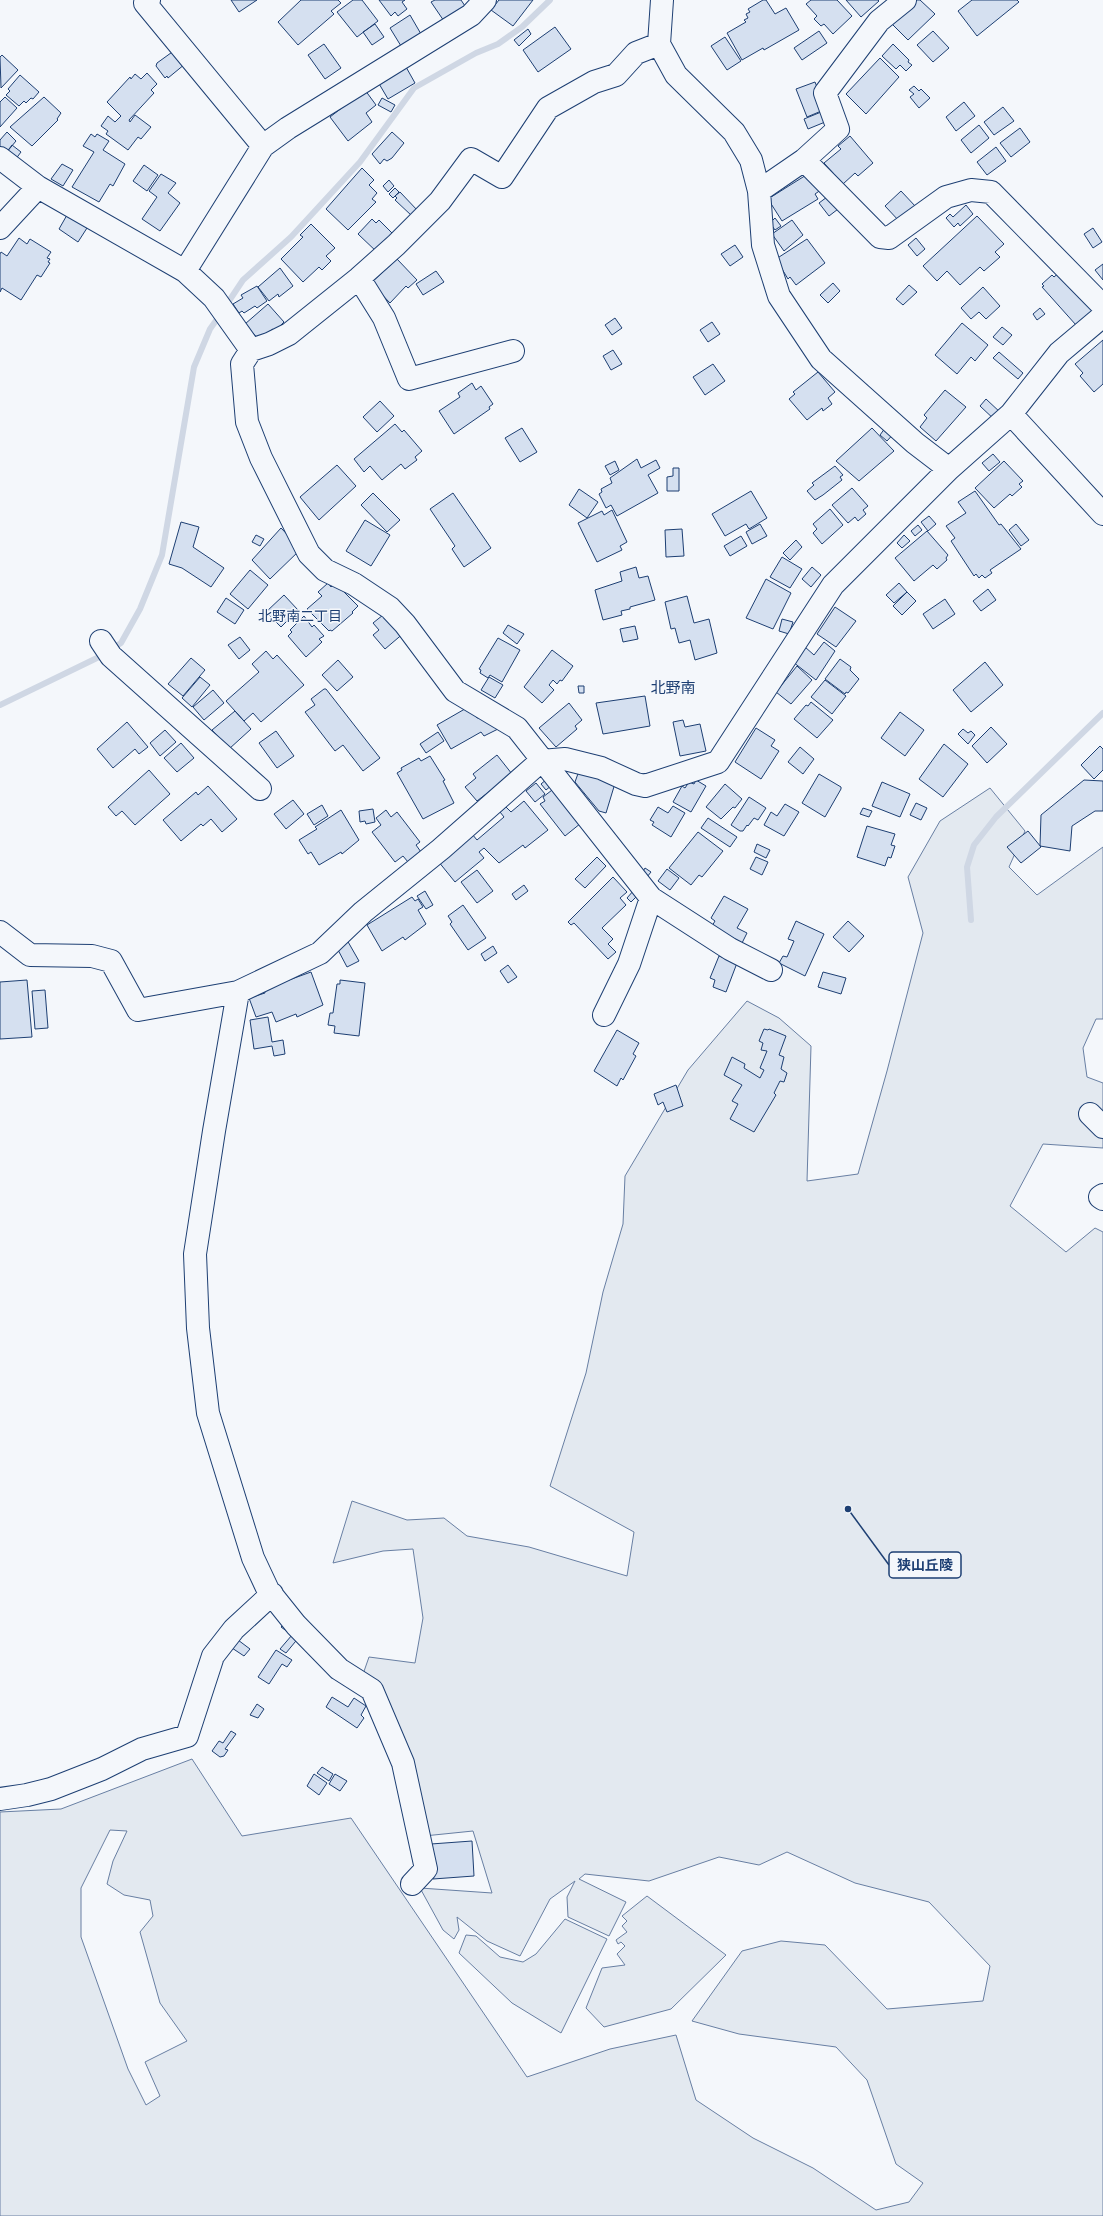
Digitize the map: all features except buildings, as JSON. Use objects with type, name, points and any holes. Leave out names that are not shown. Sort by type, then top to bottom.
[{"type":"street","points":[[149,0],[145,3],[263,146]]},
{"type":"street","points":[[185,271],[263,146],[288,128],[471,15],[485,0]]},
{"type":"street","points":[[662,0],[659,44],[676,75],[734,132],[751,160],[759,191],[763,246],[779,296],[821,359],[915,443],[949,469]]},
{"type":"street","points":[[759,191],[804,160],[838,129],[825,93],[879,21],[905,0]]},
{"type":"street","points":[[659,44],[636,53],[616,75],[594,82],[548,108],[502,177],[471,159],[440,201],[396,245],[359,278],[289,334],[269,344],[251,350],[242,364],[247,422],[261,458],[309,554],[325,570],[354,584],[390,608],[405,624],[455,691],[518,728],[541,761],[651,898],[730,948],[771,970]]},
{"type":"street","points":[[0,158],[38,187],[185,271],[214,298],[251,350]]},
{"type":"street","points":[[804,160],[880,237],[889,238],[946,197],[971,190],[991,192],[1103,306]]},
{"type":"street","points":[[0,228],[38,187]]},
{"type":"street","points":[[359,278],[384,318],[409,379],[513,351]]},
{"type":"street","points":[[0,932],[30,955],[92,956],[111,961],[138,1010],[238,992],[320,953],[363,912],[441,849],[541,761],[565,759],[601,768],[636,784],[645,786],[718,762],[833,585],[949,469],[1010,414],[1059,353],[1103,316]]},
{"type":"street","points":[[1010,414],[1103,514]]},
{"type":"street","points":[[106,649],[260,789]]},
{"type":"street","points":[[604,1015],[629,964],[651,898]]},
{"type":"street","points":[[238,992],[195,1254],[198,1328],[208,1413],[253,1558],[272,1594],[296,1625],[340,1669],[372,1690],[403,1763],[426,1869],[412,1884]]},
{"type":"street","points":[[1103,1195],[1100,1198],[1103,1200]]},
{"type":"street","points":[[0,1799],[27,1795],[51,1789],[102,1769],[142,1749],[187,1736],[213,1656],[234,1629],[272,1594]]},
{"type":"shaded area","points":[[990,788],[1025,831],[1009,867],[1037,895],[1103,847],[1103,1019],[1096,1019],[1083,1048],[1087,1077],[1103,1083],[1103,1148],[1043,1144],[1010,1206],[1066,1252],[1095,1228],[1103,1232],[1103,2216],[0,2216],[0,1812],[61,1809],[192,1759],[242,1836],[351,1818],[527,2077],[610,2049],[676,2035],[696,2100],[753,2138],[813,2168],[876,2210],[909,2202],[923,2183],[896,2164],[867,2080],[836,2047],[739,2034],[692,2021],[742,1951],[781,1941],[825,1945],[887,2009],[983,2001],[990,1966],[929,1902],[855,1883],[787,1852],[759,1865],[719,1857],[649,1881],[585,1874],[579,1879],[626,1902],[609,1936],[568,1917],[567,1897],[575,1881],[550,1899],[520,1956],[487,1941],[457,1917],[459,1930],[454,1939],[443,1930],[420,1888],[492,1893],[473,1831],[424,1836],[362,1677],[369,1657],[415,1663],[423,1618],[413,1549],[383,1551],[333,1563],[352,1501],[407,1520],[444,1518],[467,1536],[529,1547],[627,1576],[634,1532],[550,1486],[586,1373],[603,1292],[623,1224],[625,1176],[688,1070],[747,1001],[779,1018],[811,1046],[807,1181],[858,1174],[923,933],[908,877],[940,821]],"holes":[[[110,1830],[127,1831],[113,1861],[107,1884],[124,1895],[150,1900],[153,1916],[140,1932],[160,2003],[187,2041],[145,2062],[160,2096],[146,2105],[128,2069],[81,1937],[81,1888]]]},
{"type":"shaded area","points":[[647,1896],[726,1955],[671,2009],[604,2027],[586,2008],[602,1968],[625,1965],[617,1954],[625,1946],[621,1942],[618,1944],[616,1940],[627,1932],[622,1926],[627,1921],[622,1916]]},
{"type":"shaded area","points":[[565,1919],[607,1939],[561,2033],[512,2003],[459,1953],[466,1935],[476,1936],[500,1957],[523,1962],[536,1954]]},
{"type":"waterway","points":[[225,307],[243,280],[291,237],[360,162],[414,88],[476,53],[498,44],[522,27],[550,0]]},
{"type":"waterway","points":[[0,705],[99,657],[121,643],[140,609],[162,555],[194,367],[210,329],[220,315]]},
{"type":"waterway","points":[[971,920],[967,867],[974,845],[996,817],[1103,713]]},
{"type":"place","name":"狭山丘陵","points":[[848,1509]]},
{"type":"district","name":"北野南二丁目","points":[[300,616]]},
{"type":"district","name":"北野南","points":[[673,688]]}]
